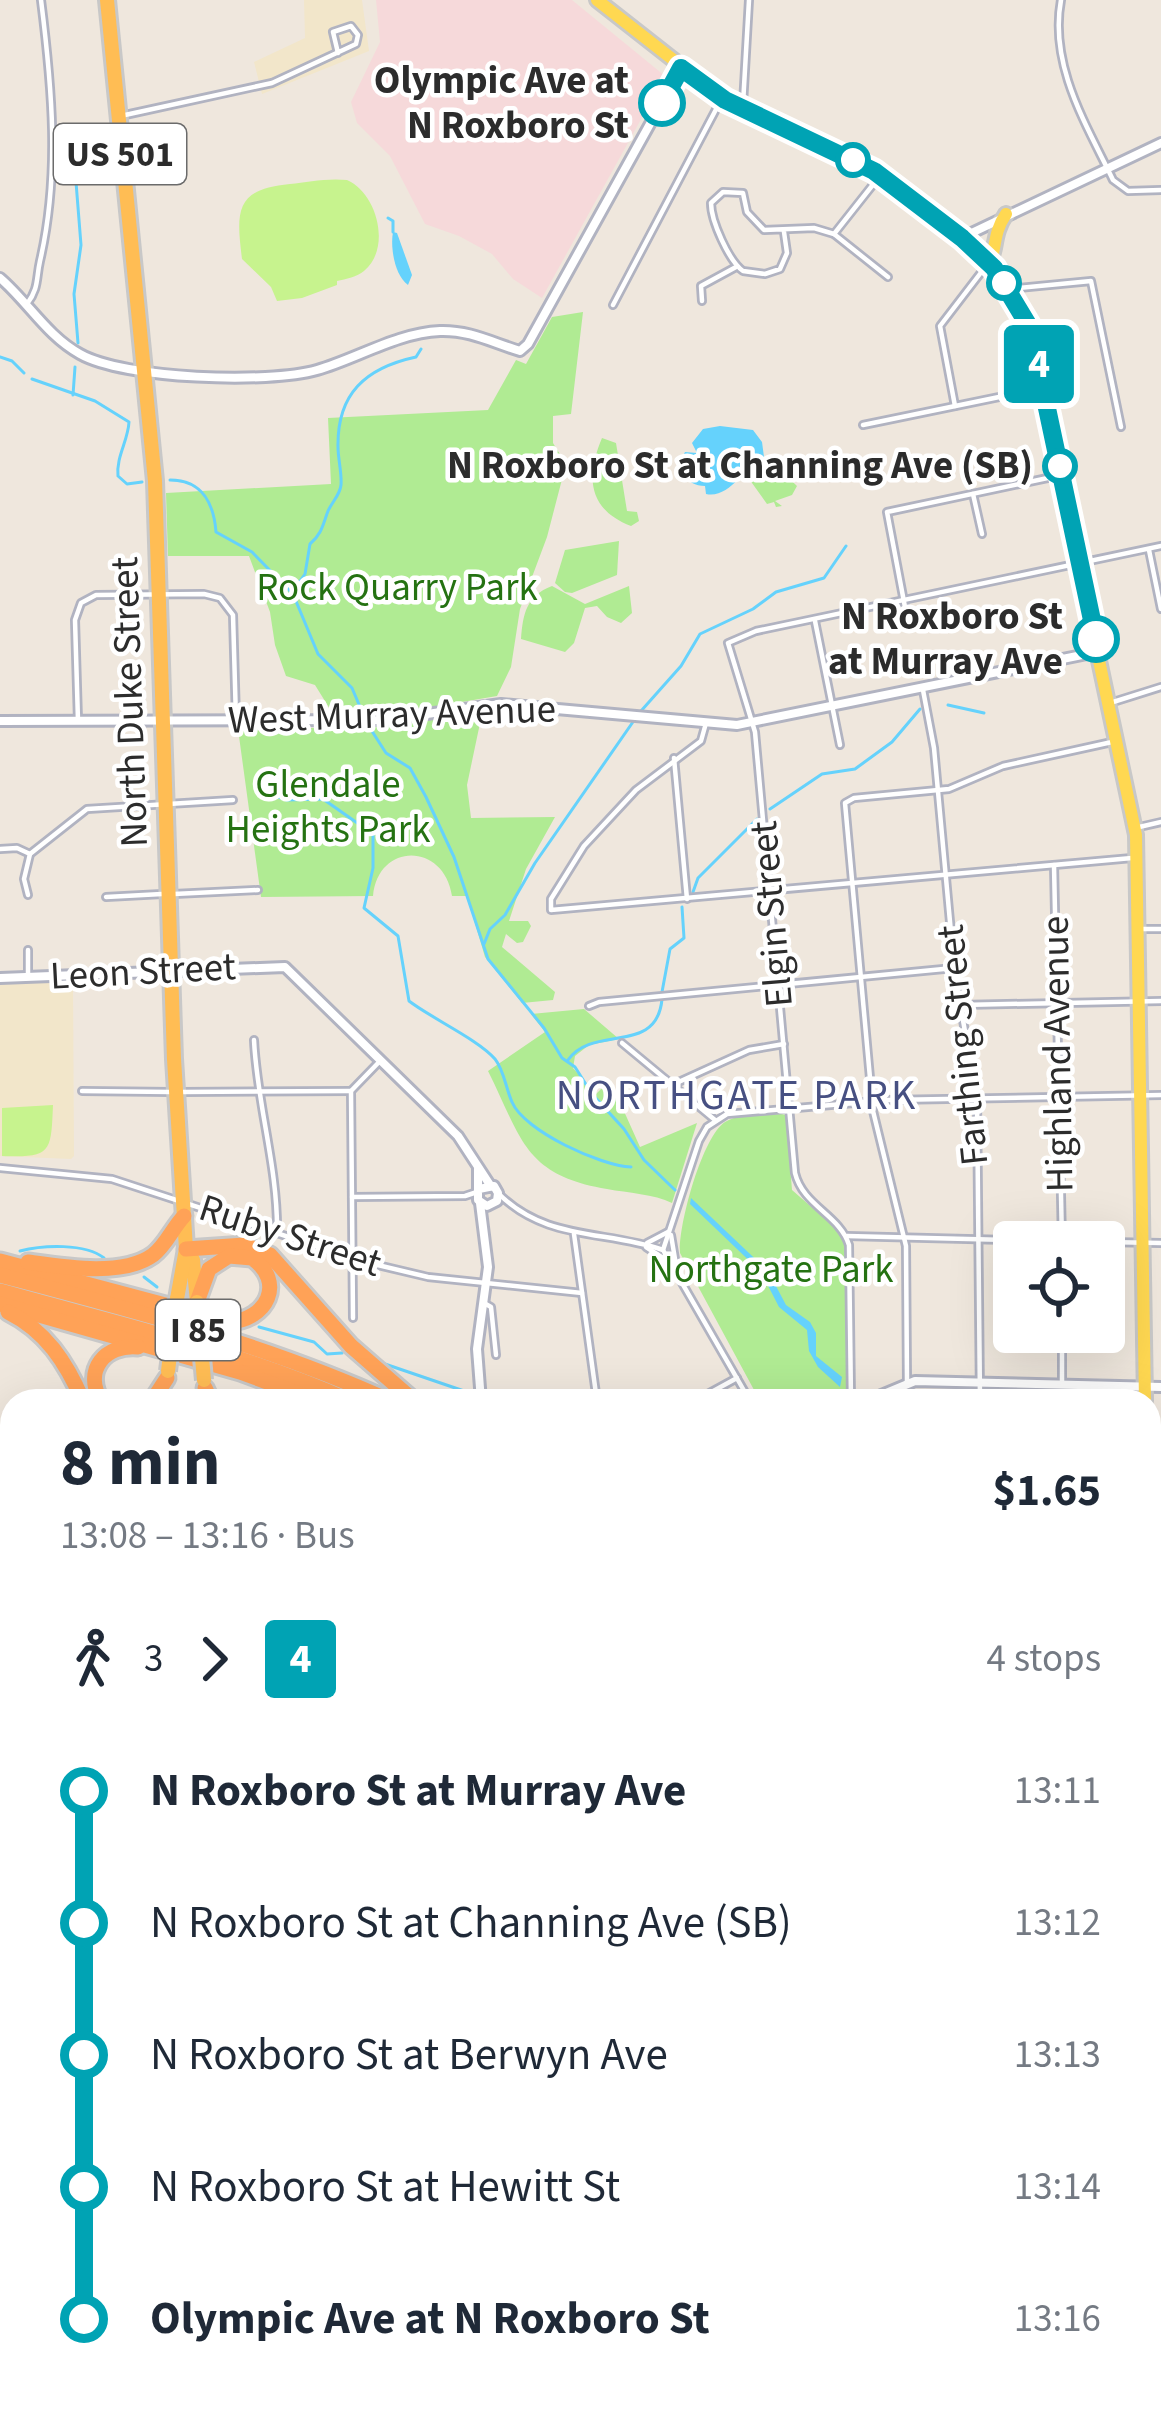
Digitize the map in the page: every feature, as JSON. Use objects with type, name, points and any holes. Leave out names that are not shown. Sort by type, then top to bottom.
[{"type":"highway","name":"North Duke Street","points":[[106,0],[155,482],[176,1092],[186,1250],[193,1260],[206,1389]]},
{"type":"highway","points":[[0,1259],[133,1264],[158,1252],[183,1209]]},
{"type":"highway","points":[[186,1250],[244,1246],[270,1255],[340,1336],[400,1389]]},
{"type":"highway","name":"US 501","points":[[168,1375],[186,1250]]},
{"type":"highway","points":[[0,1259],[230,1322],[253,1318],[263,1309],[270,1296],[268,1275],[252,1258],[229,1256],[209,1269],[197,1301]]},
{"type":"highway","name":"I 85","points":[[0,1275],[243,1343],[363,1389]]},
{"type":"highway","name":"I 85","points":[[0,1291],[218,1352],[323,1389]]},
{"type":"highway","points":[[0,1306],[284,1389]]},
{"type":"highway","points":[[0,1306],[46,1339],[77,1389]]},
{"type":"highway","points":[[97,1389],[93,1378],[101,1359],[118,1347],[151,1347]]},
{"type":"highway","points":[[222,1368],[267,1389]]},
{"type":"highway","points":[[159,1389],[168,1375]]},
{"type":"main road","points":[[597,0],[722,98],[880,175],[989,262],[1030,328],[1135,828],[1145,1389]]},
{"type":"main road","points":[[989,262],[994,234],[1006,214]]},
{"type":"main road","points":[[166,1389],[168,1375]]},
{"type":"street","points":[[27,304],[39,285],[50,212],[52,88],[41,0]]},
{"type":"street","points":[[743,110],[749,0]]},
{"type":"street","points":[[1061,0],[1058,31],[1063,66],[1108,168],[1125,190],[1161,190]]},
{"type":"street","points":[[116,117],[259,87],[338,52],[357,43],[358,35],[351,26],[333,32],[338,52]]},
{"type":"street","points":[[0,278],[57,339],[83,356],[144,373],[300,374],[410,336],[439,331],[472,333],[520,351],[681,68]]},
{"type":"street","points":[[613,305],[722,98]]},
{"type":"street","points":[[962,238],[1161,143]]},
{"type":"street","points":[[834,234],[880,175]]},
{"type":"street","points":[[784,232],[787,253],[780,268],[754,274],[736,266],[711,203],[723,192],[743,193],[752,220],[764,230],[801,228],[834,234],[888,278]]},
{"type":"street","points":[[955,406],[943,321],[989,262]]},
{"type":"street","points":[[702,301],[700,286],[736,266]]},
{"type":"street","points":[[1009,289],[1091,281],[1121,427]]},
{"type":"street","points":[[863,425],[1044,388]]},
{"type":"street","points":[[908,623],[887,512],[1062,475]]},
{"type":"street","points":[[974,494],[982,534]]},
{"type":"street","points":[[840,745],[814,619],[1161,546]]},
{"type":"street","points":[[1149,549],[1161,609]]},
{"type":"street","points":[[78,721],[75,620],[79,606],[96,595],[159,594],[212,594],[228,605],[234,623],[236,720]]},
{"type":"street","name":"Elgin Street","points":[[814,619],[738,635],[728,643],[753,724],[799,1188],[847,1236]]},
{"type":"street","name":"West Murray Avenue","points":[[0,721],[389,720],[501,704],[753,724],[1099,651]]},
{"type":"street","points":[[1110,703],[1161,687]]},
{"type":"street","name":"Farthing Street","points":[[923,690],[938,790],[954,968],[977,1098],[980,1389]]},
{"type":"street","points":[[706,723],[701,741],[625,800],[584,846],[551,899],[551,910],[1137,857]]},
{"type":"street","points":[[907,1382],[905,1238],[872,1100],[845,810],[850,798],[938,790],[972,782],[1003,766],[1118,741]]},
{"type":"street","points":[[674,758],[687,899]]},
{"type":"street","points":[[28,896],[24,879],[30,854],[92,807],[232,800]]},
{"type":"street","points":[[1135,828],[1161,822]]},
{"type":"street","points":[[0,848],[30,854]]},
{"type":"street","name":"Highland Avenue","points":[[1054,865],[1062,1221]]},
{"type":"street","points":[[106,897],[258,890]]},
{"type":"street","points":[[1139,929],[1161,929]]},
{"type":"street","points":[[28,950],[28,977]]},
{"type":"street","name":"Leon Street","points":[[0,978],[286,968],[380,1061]]},
{"type":"street","points":[[589,1006],[599,1001],[954,968]]},
{"type":"street","points":[[961,1005],[1161,1001]]},
{"type":"street","points":[[254,1040],[255,1072],[276,1179],[277,1233]]},
{"type":"street","points":[[622,1043],[715,1120]]},
{"type":"street","points":[[672,1085],[749,1050],[784,1044]]},
{"type":"street","points":[[353,1318],[351,1091],[380,1061],[458,1136],[490,1185],[495,1200],[483,1222]]},
{"type":"street","points":[[82,1091],[351,1091]]},
{"type":"street","points":[[663,1250],[699,1141],[715,1120],[733,1112],[872,1100],[1161,1095]]},
{"type":"street","name":"Ruby Street","points":[[0,1168],[101,1176],[183,1209],[428,1277],[582,1293]]},
{"type":"street","points":[[478,1168],[487,1286],[477,1349],[480,1389]]},
{"type":"street","points":[[479,1196],[490,1185]]},
{"type":"street","points":[[352,1197],[479,1196],[574,1234],[663,1250],[743,1389]]},
{"type":"street","points":[[641,1244],[671,1229]]},
{"type":"street","points":[[671,1229],[677,1268]]},
{"type":"street","points":[[574,1234],[596,1389]]},
{"type":"street","points":[[851,1389],[847,1236],[993,1240]]},
{"type":"street","points":[[1125,1243],[1161,1243]]},
{"type":"street","points":[[641,1244],[677,1268]]},
{"type":"street","points":[[484,1303],[490,1307],[496,1355]]},
{"type":"street","points":[[1062,1353],[1062,1384]]},
{"type":"street","points":[[717,1389],[737,1378]]},
{"type":"street","points":[[892,1389],[907,1382],[1104,1389]]},
{"type":"shaded area","points":[[304,0],[362,0],[369,51],[262,94],[254,62],[305,38]]},
{"type":"shaded area","points":[[376,0],[572,0],[665,76],[542,298],[513,279],[492,254],[425,224],[390,156],[357,123],[351,102],[380,42]]},
{"type":"shaded area","points":[[73,979],[74,1156],[0,1156],[0,982]]},
{"type":"green space","points":[[347,180],[373,208],[379,236],[373,261],[337,285],[277,301],[271,287],[242,259],[243,205],[258,191],[272,187]]},
{"type":"green space","name":"Rock Quarry Park","points":[[583,312],[571,414],[553,416],[553,443],[566,464],[547,537],[520,609],[511,667],[497,696],[397,713],[333,714],[315,685],[286,676],[249,556],[168,556],[166,493],[331,484],[328,418],[488,410],[516,360],[526,364],[552,317]]},
{"type":"green space","points":[[602,438],[616,443],[627,511],[637,512],[639,521],[631,526],[606,510],[594,490],[594,465]]},
{"type":"green space","points":[[769,459],[797,486],[792,495],[775,501],[782,506],[767,504],[747,476]]},
{"type":"green space","points":[[619,541],[617,575],[572,593],[555,583],[565,550]]},
{"type":"green space","points":[[552,586],[585,604],[629,586],[632,613],[621,623],[597,606],[585,608],[574,643],[565,652],[521,639],[528,607],[536,595]]},
{"type":"green space","name":"Glendale Heights Park","points":[[483,709],[467,785],[471,818],[555,817],[526,869],[509,921],[528,921],[531,926],[523,942],[506,934],[502,947],[555,992],[553,1000],[522,1003],[485,957],[467,896],[452,896],[447,878],[425,858],[398,858],[386,866],[373,896],[261,897],[238,729],[379,727]]},
{"type":"green space","name":"Northgate Park","points":[[584,1009],[619,1039],[589,1045],[575,1056],[573,1068],[596,1094],[610,1080],[640,1147],[697,1123],[672,1203],[579,1183],[542,1163],[519,1135],[488,1071],[545,1032],[531,1014]]},
{"type":"green space","points":[[53,1105],[46,1149],[2,1156],[2,1108]]},
{"type":"green space","name":"Northgate Park","points":[[752,1115],[786,1115],[792,1190],[839,1231],[847,1244],[847,1389],[754,1389],[680,1253],[693,1183],[708,1145],[725,1122]]},
{"type":"water","points":[[393,232],[412,275],[408,285],[394,261]]},
{"type":"water","points":[[703,429],[753,430],[762,442],[764,457],[730,487],[706,494],[705,486],[684,475],[682,458],[685,452],[697,453],[692,443]]},
{"type":"water","points":[[691,1198],[768,1271],[786,1305],[810,1322],[816,1333],[816,1356],[842,1377],[840,1387],[818,1367],[809,1351],[807,1330],[779,1307],[761,1272],[690,1204]]},
{"type":"waterway","points":[[74,157],[81,245],[74,294],[78,343]]},
{"type":"waterway","points":[[388,218],[393,221],[393,232]]},
{"type":"waterway","points":[[293,591],[305,574],[310,544],[340,489],[339,428],[349,398],[369,376],[416,357],[421,349]]},
{"type":"waterway","points":[[0,357],[24,373]]},
{"type":"waterway","points":[[73,395],[75,367]]},
{"type":"waterway","points":[[32,379],[95,401],[129,422],[118,476],[127,484],[142,482]]},
{"type":"waterway","points":[[170,480],[199,489],[213,512],[216,532],[252,552],[293,594],[318,654],[352,688],[363,714]]},
{"type":"waterway","points":[[641,711],[681,666],[700,634],[753,609],[776,592],[824,578],[846,546]]},
{"type":"waterway","points":[[948,705],[984,713]]},
{"type":"waterway","points":[[770,809],[822,774],[855,769],[892,742],[920,709]]},
{"type":"waterway","points":[[484,944],[635,719]]},
{"type":"waterway","points":[[368,725],[386,753],[410,768],[426,797],[454,857],[488,959],[644,1160],[675,1190]]},
{"type":"waterway","points":[[273,795],[287,800],[323,799],[373,834],[373,868],[364,908],[398,936],[409,1001],[495,1059],[512,1102],[531,1124],[583,1154],[631,1167]]},
{"type":"waterway","points":[[693,892],[698,878],[757,819]]},
{"type":"waterway","points":[[662,992],[670,949],[684,938],[682,907]]},
{"type":"waterway","points":[[568,1060],[593,1043],[649,1028],[658,1017],[662,999]]},
{"type":"waterway","points":[[20,1251],[63,1247],[104,1258]]},
{"type":"waterway","points":[[144,1277],[157,1287]]},
{"type":"waterway","points":[[259,1327],[314,1342],[327,1354],[342,1353]]},
{"type":"waterway","points":[[382,1363],[458,1389]]},
{"type":"bus line","name":"4","points":[[662,103],[681,68],[725,100],[874,171],[994,268],[1030,328],[1096,639]]},
{"type":"place","name":"Olympic Ave at N Roxboro St","points":[[662,103]]},
{"type":"place","name":"N Roxboro St at Channing Ave (SB)","points":[[1060,466]]},
{"type":"place","name":"N Roxboro St at Murray Ave","points":[[1096,639]]},
{"type":"district","name":"NORTHGATE PARK","points":[[737,1096]]}]
